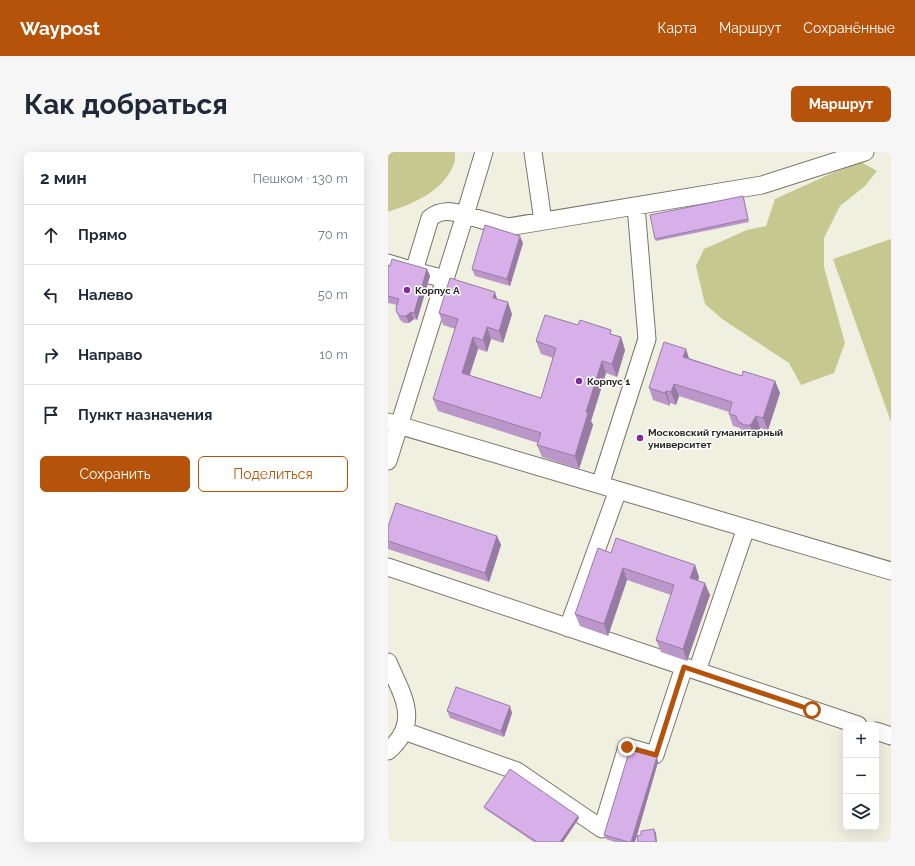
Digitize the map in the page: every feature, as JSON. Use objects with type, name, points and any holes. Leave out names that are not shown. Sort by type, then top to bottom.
[{"type":"lane","points":[[388,461],[394,423],[445,280],[484,152]]},
{"type":"lane","points":[[532,152],[543,221]]},
{"type":"lane","points":[[414,271],[430,218],[435,214],[447,211],[508,227],[762,185],[823,159],[866,152]]},
{"type":"lane","points":[[600,485],[647,339],[636,206]]},
{"type":"lane","points":[[388,263],[445,280]]},
{"type":"lane","points":[[394,423],[891,571]]},
{"type":"lane","points":[[568,628],[618,490]]},
{"type":"lane","points":[[404,731],[517,771],[602,829],[627,747],[656,755],[746,528]]},
{"type":"lane","points":[[388,567],[849,722]]},
{"type":"lane","points":[[388,662],[407,706],[407,719],[404,731],[398,742],[388,751]]},
{"type":"lane","points":[[879,732],[891,736]]},
{"type":"green space","points":[[388,152],[455,152],[455,161],[449,174],[435,189],[408,205],[388,212]]},
{"type":"green space","points":[[861,162],[877,171],[865,186],[840,206],[824,238],[824,267],[845,343],[834,373],[801,385],[789,363],[722,319],[705,304],[696,266],[704,249],[747,230],[766,226],[775,199],[830,174]]},
{"type":"green space","points":[[891,239],[891,422],[833,259]]},
{"type":"building","points":[[743,196],[748,219],[655,239],[650,215]]},
{"type":"building","points":[[485,225],[520,236],[507,279],[472,269]]},
{"type":"building","name":"Корпус А","points":[[392,259],[427,269],[414,313],[411,312],[406,316],[401,316],[397,313],[396,308],[399,299],[388,296],[388,265],[390,266]]},
{"type":"building","name":"Корпус 1","points":[[450,278],[495,292],[493,298],[508,302],[499,331],[487,327],[483,340],[473,337],[462,373],[541,398],[556,348],[536,341],[545,315],[578,325],[580,320],[611,330],[610,334],[621,337],[612,364],[602,361],[586,412],[588,413],[575,456],[537,445],[541,433],[433,399],[458,319],[439,313]]},
{"type":"building","points":[[664,342],[686,349],[683,357],[742,376],[743,371],[775,381],[763,418],[756,416],[750,425],[744,425],[738,421],[736,416],[729,414],[732,402],[674,384],[671,392],[666,391],[665,393],[649,388]]},
{"type":"building","points":[[396,503],[497,536],[485,573],[388,541],[388,527]]},
{"type":"building","points":[[616,538],[695,565],[690,578],[705,583],[683,649],[656,640],[674,585],[623,568],[604,624],[575,614],[598,548],[611,553]]},
{"type":"building","points":[[456,687],[510,706],[501,731],[447,711]]},
{"type":"building","points":[[630,749],[657,757],[631,842],[629,842],[604,835]]},
{"type":"building","points":[[510,769],[578,816],[560,842],[537,842],[484,807]]},
{"type":"building","points":[[654,829],[656,842],[638,842],[637,836],[641,835],[641,831]]},
{"type":"place","name":"Корпус А","points":[[407,290]]},
{"type":"place","name":"Корпус 1","points":[[579,381]]},
{"type":"place","name":"Московский гуманитарный университет","points":[[640,438]]},
{"type":"route","points":[[627,747],[656,755],[684,667],[812,710]]}]
